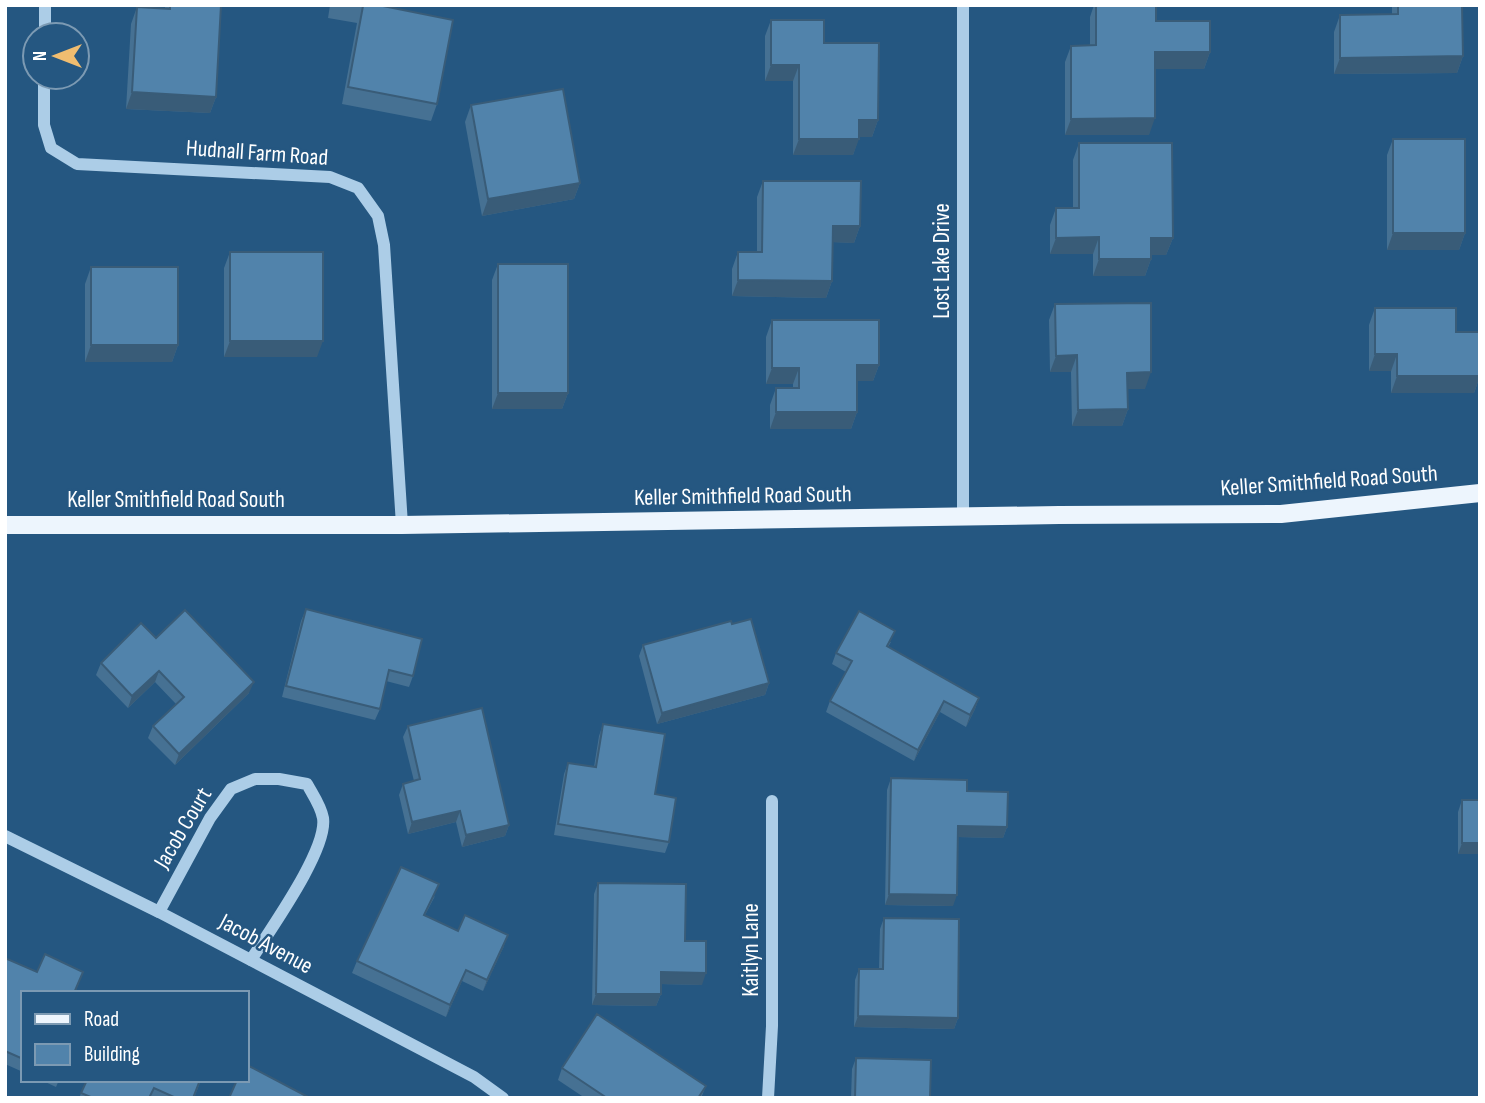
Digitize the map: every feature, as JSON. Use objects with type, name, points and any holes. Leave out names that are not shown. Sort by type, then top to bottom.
[{"type":"main road","name":"Keller Smithfield Road South","points":[[5,525],[402,525],[1281,514],[1480,494]]},
{"type":"street","name":"Lost Lake Drive","points":[[964,5],[964,517]]},
{"type":"street","name":"Hudnall Farm Road","points":[[44,91],[44,125],[51,148],[77,164],[330,177],[358,188],[379,216],[384,245],[402,525]]},
{"type":"street","name":"Jacob Court","points":[[159,912],[210,818],[231,789],[255,779],[279,779],[307,784],[324,820],[321,837],[299,884],[251,960]]},
{"type":"street","name":"Kaitlyn Lane","points":[[768,1098],[772,1026],[772,802]]},
{"type":"street","name":"Jacob Avenue","points":[[5,836],[159,912],[474,1077],[503,1098]]},
{"type":"building","points":[[170,5],[221,5],[216,97],[132,92],[137,7],[170,9]]},
{"type":"building","points":[[357,5],[378,5],[453,20],[437,104],[348,87],[363,6]]},
{"type":"building","points":[[1096,5],[1156,5],[1156,21],[1210,21],[1210,52],[1155,52],[1155,118],[1071,119],[1071,46],[1096,45]]},
{"type":"building","points":[[1398,5],[1462,5],[1463,56],[1340,58],[1340,15],[1398,14]]},
{"type":"building","points":[[771,20],[824,20],[824,43],[879,43],[878,120],[859,120],[859,139],[799,139],[799,65],[771,65]]},
{"type":"building","points":[[563,89],[580,183],[488,199],[471,105]]},
{"type":"building","points":[[1393,139],[1465,139],[1465,233],[1393,233]]},
{"type":"building","points":[[1079,143],[1172,143],[1173,238],[1151,238],[1151,259],[1099,259],[1099,237],[1056,238],[1056,208],[1079,208]]},
{"type":"building","points":[[763,181],[861,181],[860,226],[833,226],[832,281],[738,280],[738,252],[762,252]]},
{"type":"building","points":[[230,252],[323,252],[323,341],[230,341]]},
{"type":"building","points":[[498,264],[568,264],[568,393],[498,393]]},
{"type":"building","points":[[91,267],[178,267],[178,345],[91,345]]},
{"type":"building","points":[[1151,303],[1151,372],[1127,373],[1128,409],[1078,410],[1077,355],[1056,356],[1055,304]]},
{"type":"building","points":[[1375,308],[1456,308],[1456,332],[1480,332],[1480,376],[1397,376],[1397,354],[1375,354]]},
{"type":"building","points":[[772,320],[879,320],[879,365],[857,365],[857,412],[776,412],[776,388],[799,388],[799,368],[772,368]]},
{"type":"building","points":[[306,609],[422,639],[413,676],[389,670],[380,709],[286,686]]},
{"type":"building","points":[[185,610],[254,682],[179,754],[153,726],[184,697],[159,671],[132,696],[101,663],[141,623],[156,638]]},
{"type":"building","points":[[859,611],[895,631],[887,646],[979,698],[970,715],[944,701],[918,750],[830,701],[852,661],[836,653]]},
{"type":"building","points":[[751,619],[769,683],[662,713],[643,645],[731,621],[732,624]]},
{"type":"building","points":[[482,708],[509,825],[466,835],[460,811],[412,822],[403,784],[420,779],[408,726]]},
{"type":"building","points":[[603,724],[665,734],[655,794],[676,798],[669,842],[558,824],[568,763],[596,767]]},
{"type":"building","points":[[891,778],[967,780],[967,791],[1008,792],[1007,827],[958,826],[957,895],[889,894]]},
{"type":"building","points":[[1462,800],[1480,800],[1480,843],[1462,843]]},
{"type":"building","points":[[401,867],[439,884],[424,915],[458,931],[465,915],[508,935],[487,980],[466,970],[450,1005],[357,961]]},
{"type":"building","points":[[598,883],[686,884],[685,941],[706,941],[706,973],[661,972],[661,994],[596,994]]},
{"type":"building","points":[[884,918],[959,919],[958,1018],[858,1016],[859,969],[883,969]]},
{"type":"building","points":[[45,954],[83,972],[75,991],[21,991],[21,1058],[5,1051],[5,958],[37,972]]},
{"type":"building","points":[[597,1014],[706,1086],[698,1098],[607,1098],[562,1068]]},
{"type":"building","points":[[856,1058],[931,1060],[930,1098],[855,1098]]},
{"type":"building","points":[[248,1066],[310,1098],[229,1098],[236,1082],[248,1082]]},
{"type":"building","points":[[86,1082],[199,1082],[193,1098],[176,1098],[154,1088],[149,1098],[93,1098],[81,1093]]}]
